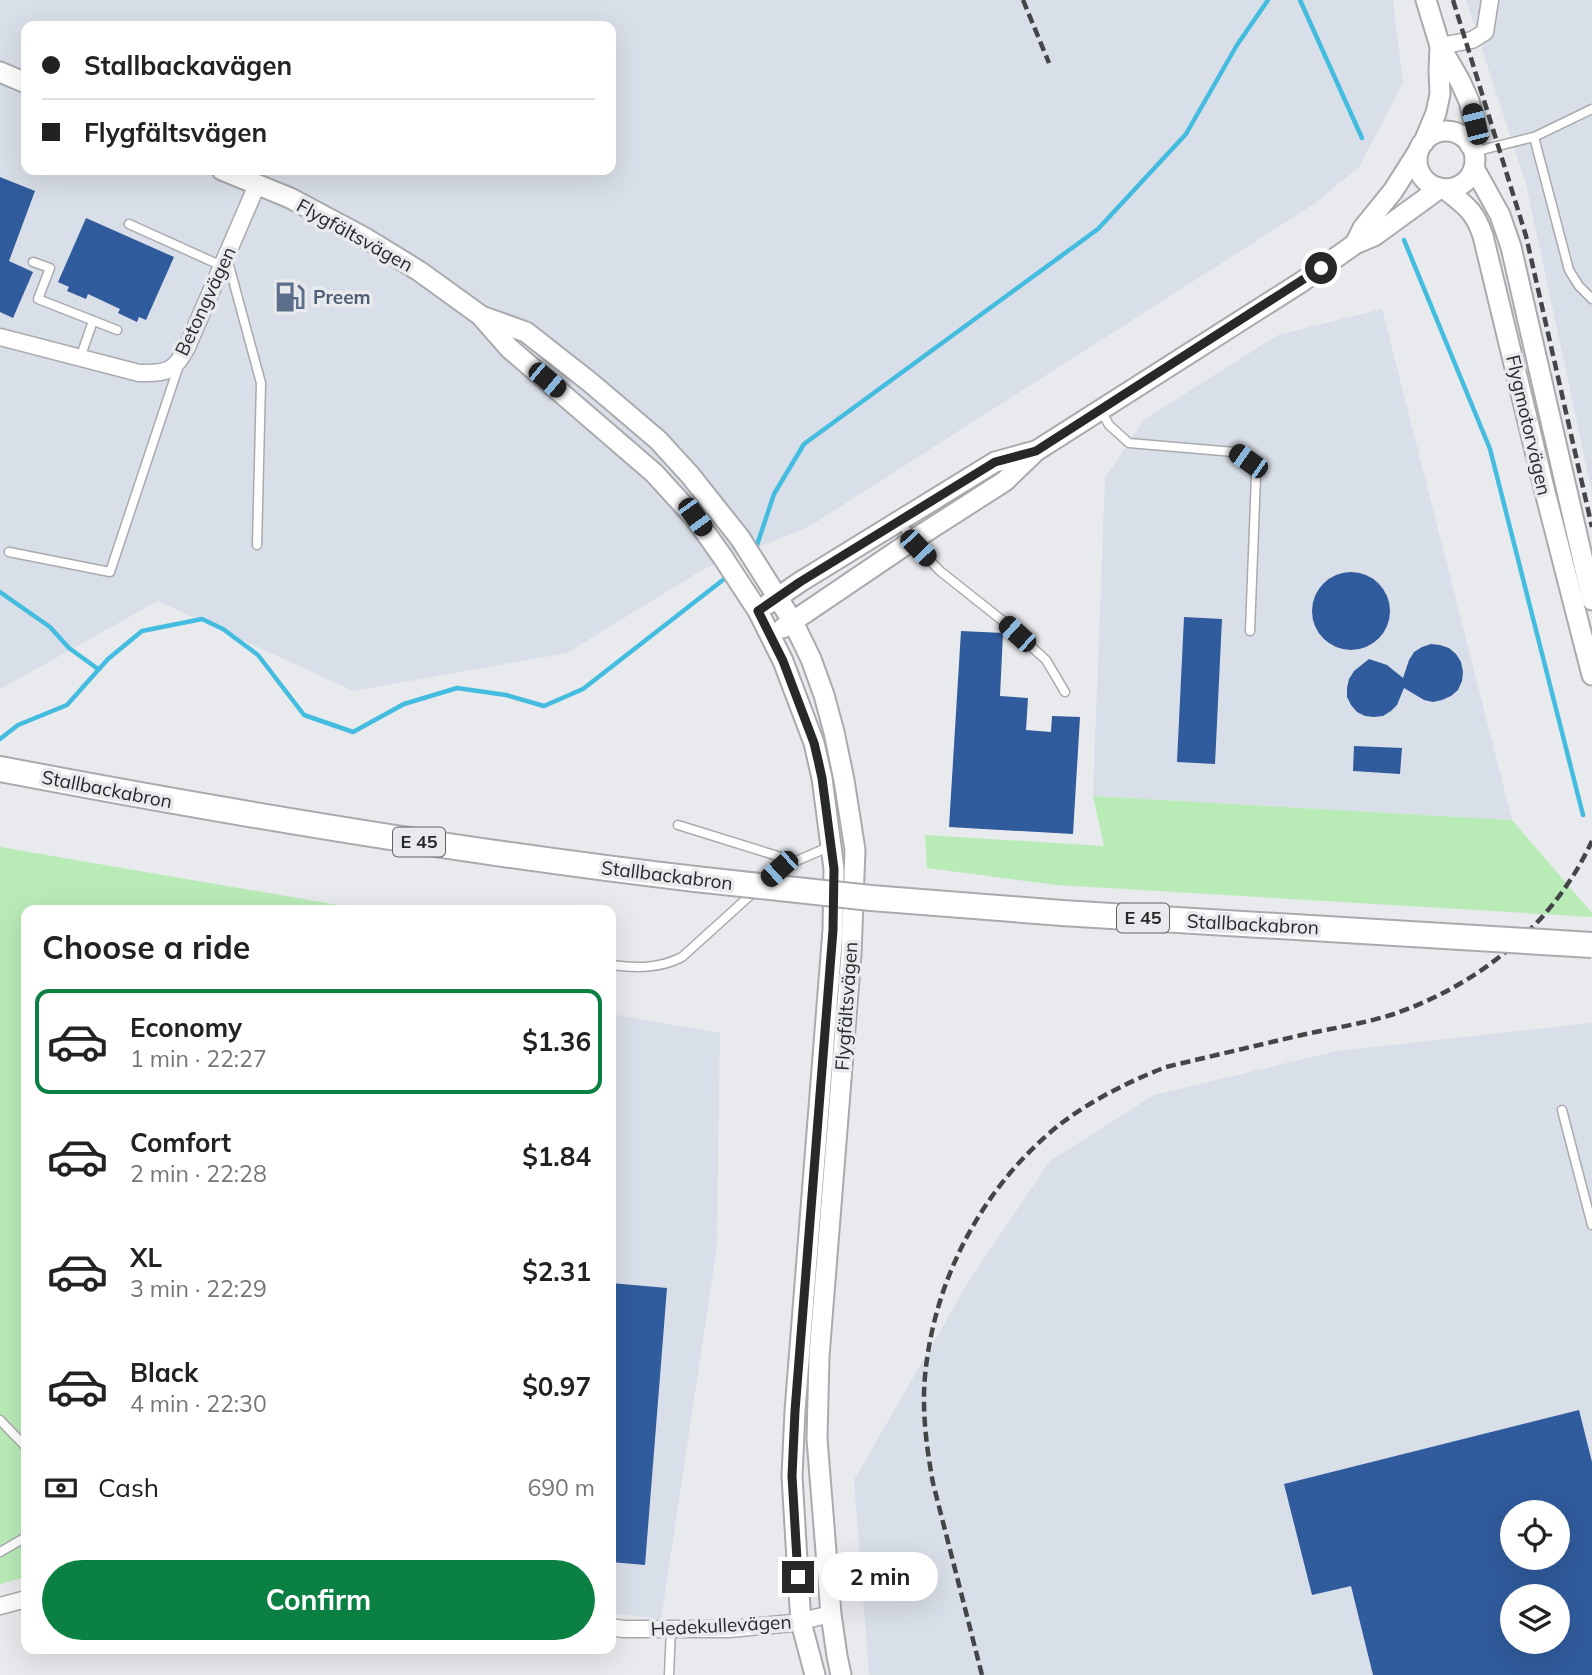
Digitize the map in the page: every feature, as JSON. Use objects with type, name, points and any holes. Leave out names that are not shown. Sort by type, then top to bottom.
[{"type":"highway","name":"Stallbackabron","points":[[0,769],[305,824],[695,879],[871,898],[1062,913],[1592,945]]},
{"type":"street","points":[[1426,0],[1440,46],[1461,81],[1475,124],[1473,155],[1470,177],[1463,183],[1455,188],[1443,189],[1431,185],[1419,170],[1417,160],[1421,146],[1430,136],[1439,132],[1457,134],[1464,138],[1473,155]]},
{"type":"street","points":[[1440,46],[1472,40],[1485,32],[1490,0]]},
{"type":"street","points":[[1355,244],[1363,228],[1393,191],[1421,146],[1436,113],[1440,94],[1440,46]]},
{"type":"street","points":[[0,72],[21,81]]},
{"type":"street","name":"Flygmotorvägen","points":[[1473,155],[1511,247],[1592,600]]},
{"type":"street","name":"Flygfältsvägen","points":[[234,175],[290,198],[368,239],[419,271],[480,315],[509,348],[654,473],[695,517],[754,604],[783,661],[814,743],[822,778],[834,869],[833,930],[792,1476],[801,1622],[815,1675]]},
{"type":"street","name":"Betongvägen","points":[[0,337],[139,373],[169,371],[181,359],[257,185]]},
{"type":"street","points":[[771,636],[1005,481],[1036,451],[1303,281],[1355,244],[1374,236],[1443,189]]},
{"type":"street","name":"Flygmotorvägen","points":[[1443,189],[1472,211],[1483,236],[1592,675]]},
{"type":"street","name":"Flygfältsvägen","points":[[480,315],[526,332],[658,440],[690,475],[740,538],[793,622],[811,659],[834,732],[855,850],[851,954],[819,1356],[817,1439],[831,1614],[841,1675]]},
{"type":"street","points":[[754,604],[778,596],[995,462],[1036,451]]},
{"type":"street","points":[[0,1606],[21,1600]]},
{"type":"street","name":"Hedekullevägen","points":[[616,1628],[729,1629],[801,1622],[831,1614]]},
{"type":"lane","points":[[1473,155],[1534,137],[1592,109]]},
{"type":"lane","points":[[1534,137],[1569,270],[1579,286],[1592,299]]},
{"type":"lane","points":[[129,224],[224,261],[261,383],[257,545]]},
{"type":"lane","points":[[33,262],[50,268],[38,299],[117,330]]},
{"type":"lane","points":[[80,358],[93,321]]},
{"type":"lane","points":[[9,552],[110,572],[181,359]]},
{"type":"lane","points":[[1100,409],[1109,425],[1129,443],[1234,452],[1248,461],[1256,476],[1250,631]]},
{"type":"lane","points":[[900,520],[918,548],[940,571],[1003,621],[1046,660],[1065,692]]},
{"type":"lane","points":[[678,825],[783,858],[787,865]]},
{"type":"lane","points":[[616,965],[654,967],[682,957],[779,869],[831,846]]},
{"type":"lane","points":[[1562,1110],[1592,1225]]},
{"type":"lane","points":[[0,1420],[21,1442]]},
{"type":"lane","points":[[0,1552],[21,1540]]},
{"type":"lane","points":[[669,1675],[671,1629]]},
{"type":"shaded area","points":[[0,0],[1393,0],[1403,83],[1359,167],[1314,204],[810,526],[702,570],[567,653],[353,691],[158,601],[0,689]]},
{"type":"shaded area","points":[[1466,0],[1592,0],[1592,493],[1526,184]]},
{"type":"shaded area","points":[[1382,309],[1512,820],[1093,796],[1105,478],[1145,419],[1278,335]]},
{"type":"shaded area","points":[[616,1015],[720,1033],[717,1246],[661,1619],[616,1614]]},
{"type":"shaded area","points":[[1592,1023],[1592,1675],[869,1675],[854,1480],[970,1279],[1050,1161],[1154,1095],[1337,1051]]},
{"type":"green space","points":[[1093,796],[1512,820],[1592,913],[1592,917],[1057,885],[927,868],[925,835],[1104,846]]},
{"type":"green space","points":[[0,847],[338,905],[21,905],[21,1578],[0,1584]]},
{"type":"building","points":[[0,177],[35,191],[9,261],[33,272],[13,318],[0,312]]},
{"type":"building","points":[[86,218],[174,257],[146,320],[139,317],[137,322],[118,313],[120,309],[88,294],[86,299],[67,291],[69,287],[58,282]]},
{"type":"building","points":[[1351,572],[1366,575],[1379,583],[1387,596],[1390,611],[1387,626],[1379,639],[1366,647],[1351,650],[1336,647],[1323,639],[1315,626],[1312,611],[1315,596],[1323,583],[1336,575]]},
{"type":"building","points":[[1184,617],[1222,619],[1215,764],[1177,762]]},
{"type":"building","points":[[961,631],[1003,633],[1000,696],[1028,698],[1026,730],[1051,732],[1052,716],[1080,717],[1073,834],[949,827]]},
{"type":"building","points":[[1431,644],[1449,648],[1461,662],[1462,681],[1451,696],[1433,702],[1424,700],[1404,688],[1397,705],[1391,711],[1374,717],[1357,712],[1351,705],[1347,697],[1349,679],[1354,671],[1369,659],[1387,665],[1403,678],[1414,652]]},
{"type":"building","points":[[1354,746],[1402,748],[1400,774],[1353,771]]},
{"type":"building","points":[[616,1283],[667,1288],[645,1565],[616,1562]]},
{"type":"building","points":[[1579,1410],[1592,1462],[1592,1675],[1373,1675],[1351,1586],[1312,1595],[1284,1484]]},
{"type":"waterway","points":[[753,549],[757,545],[774,494],[804,444],[1098,229],[1186,134],[1237,45],[1268,0]]},
{"type":"waterway","points":[[1300,0],[1362,138]]},
{"type":"waterway","points":[[1404,240],[1490,449],[1583,815]]},
{"type":"waterway","points":[[0,739],[18,725],[67,705],[108,659],[142,631],[202,619],[223,629],[258,655],[304,715],[353,732],[404,704],[457,688],[506,695],[544,706],[583,689],[728,576]]},
{"type":"waterway","points":[[0,592],[50,627],[69,648],[98,669]]},
{"type":"railway","points":[[1023,0],[1049,63]]},
{"type":"railway","points":[[1453,0],[1526,236],[1592,527]]},
{"type":"railway","points":[[982,1675],[933,1483],[926,1440],[924,1396],[932,1332],[941,1297],[954,1263],[989,1200],[1011,1172],[1063,1122],[1100,1098],[1139,1078],[1166,1067],[1394,1014],[1456,986],[1511,948],[1535,925],[1557,899],[1592,841]]},
{"type":"place","name":"Preem","points":[[290,297]]},
{"type":"route","points":[[798,1577],[792,1476],[795,1411],[833,930],[834,869],[822,778],[814,743],[783,661],[758,611],[800,582],[995,462],[1036,451],[1321,268]]}]
